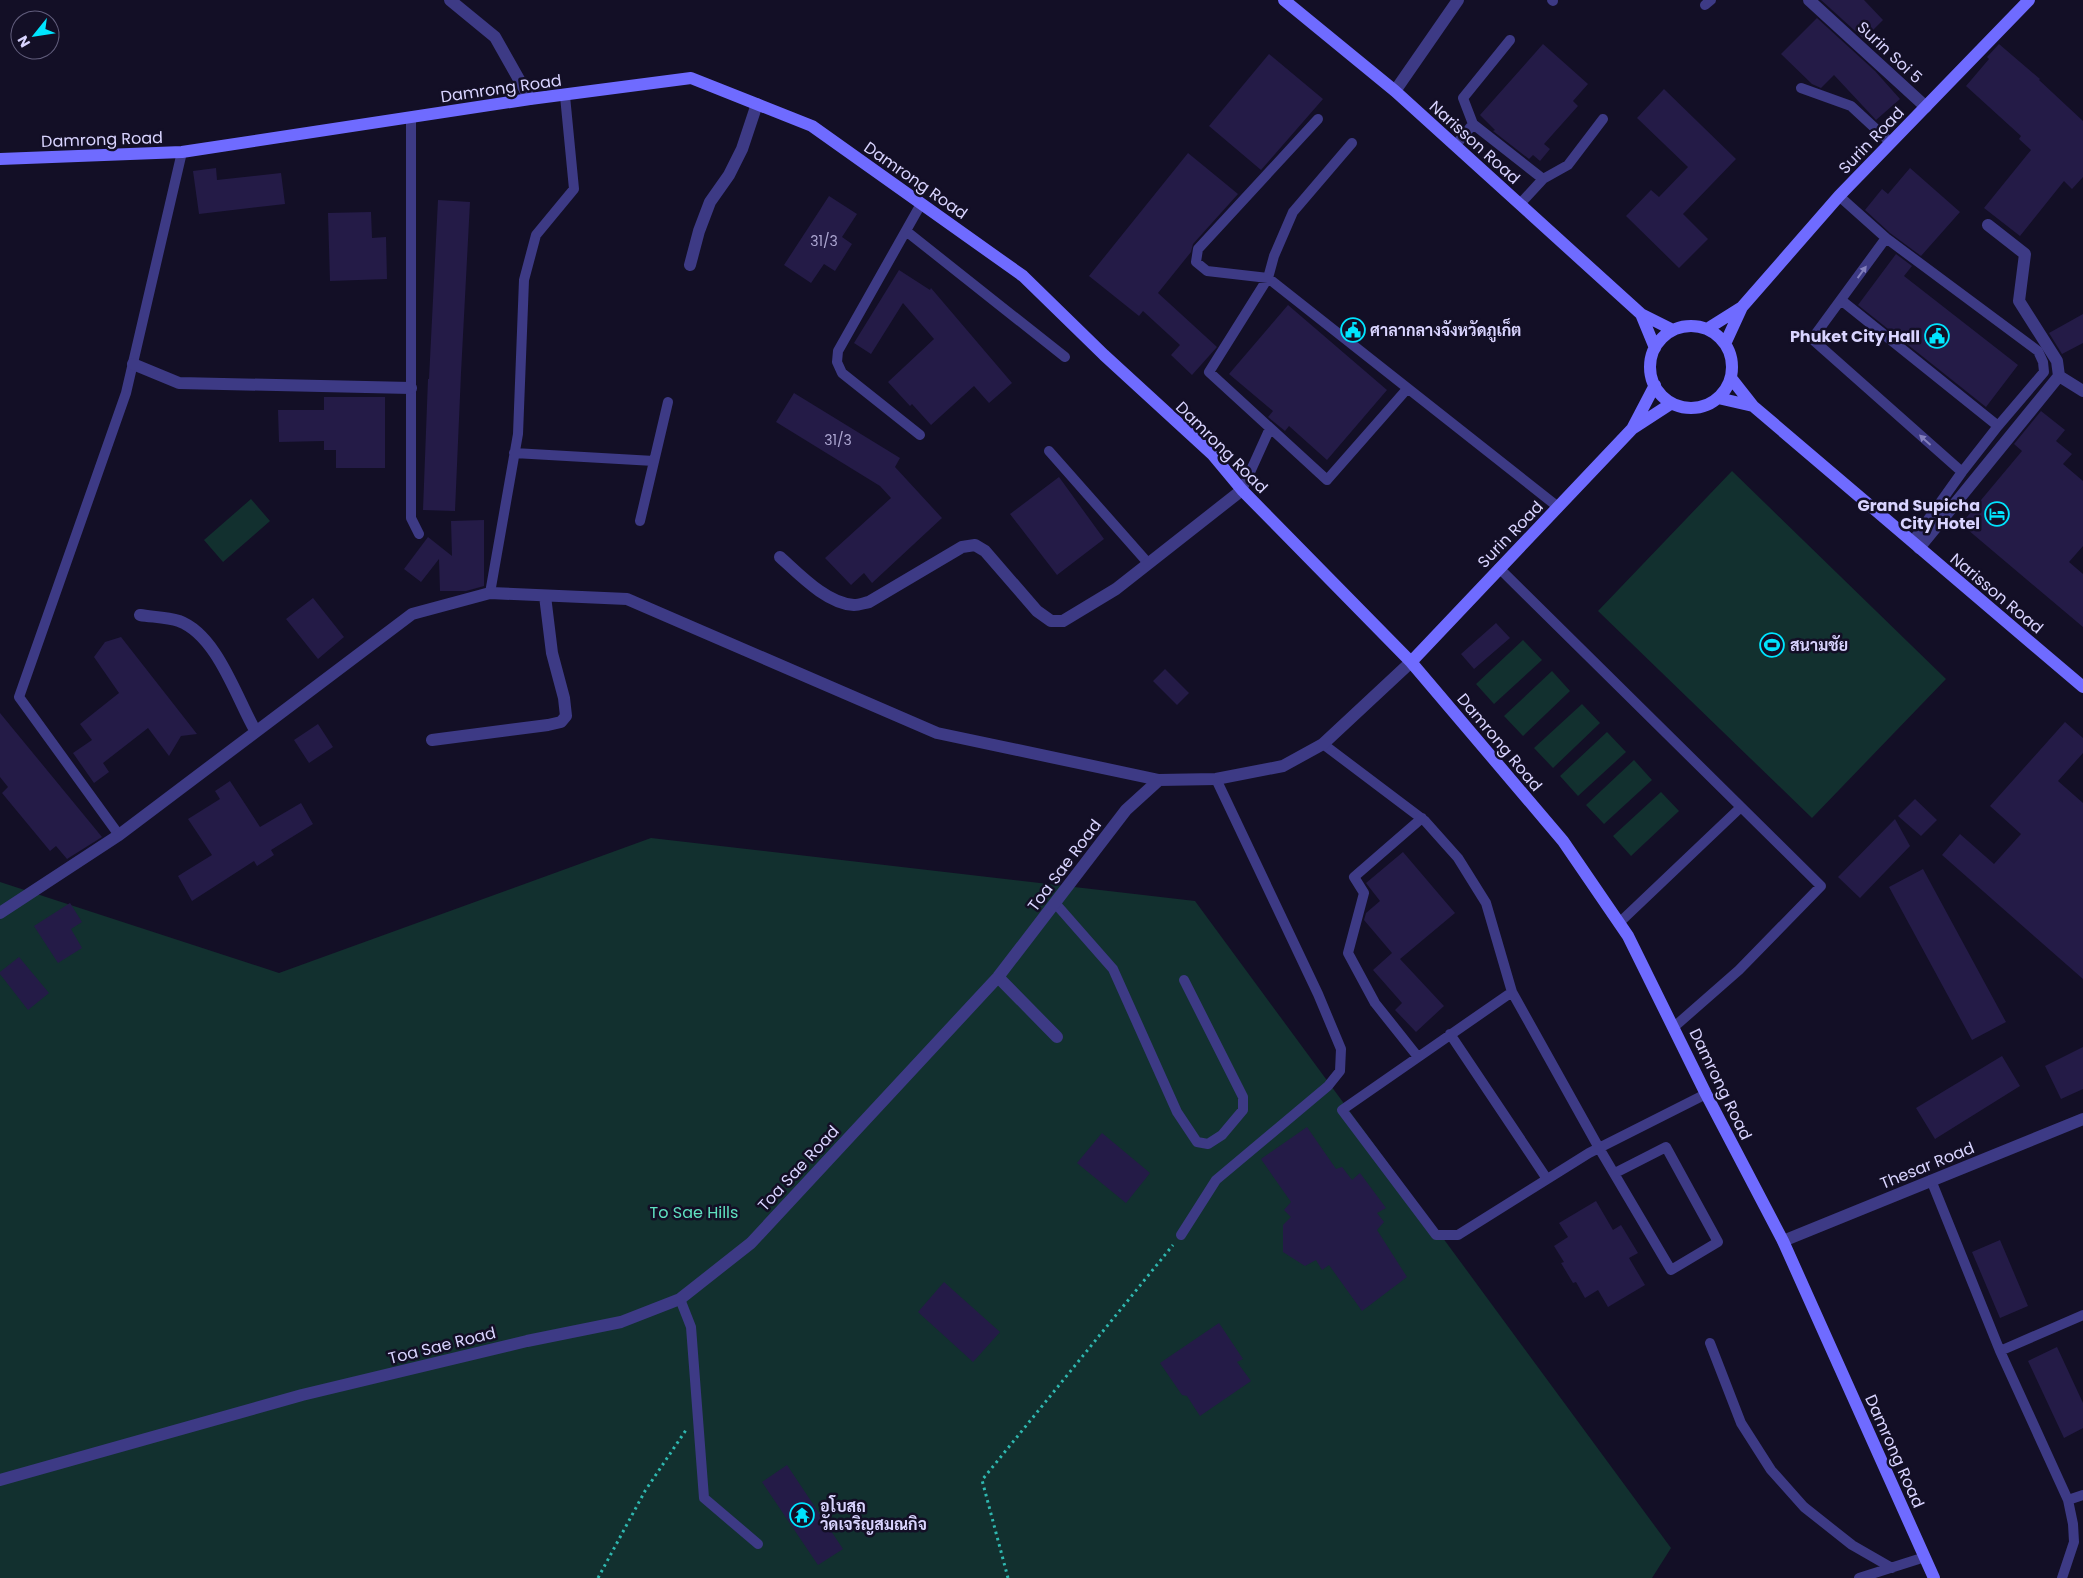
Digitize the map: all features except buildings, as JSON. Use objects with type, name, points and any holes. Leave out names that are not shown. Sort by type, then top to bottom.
[{"type":"street","points":[[450,0],[495,37],[530,99]]},
{"type":"street","name":"Narisson Road","points":[[1284,0],[1395,91],[1641,314],[1673,330]]},
{"type":"street","points":[[1395,91],[1458,0]]},
{"type":"street","name":"Surin Soi 5","points":[[1809,0],[1926,107]]},
{"type":"street","name":"Surin Road","points":[[1707,330],[1742,307],[1839,196],[2029,0]]},
{"type":"street","name":"Damrong Road","points":[[0,159],[182,152],[530,99],[565,96],[691,78],[812,126],[1023,276],[1104,355],[1212,454],[1242,490],[1411,662],[1562,841],[1628,936],[1706,1094],[1783,1241],[1934,1578]]},
{"type":"street","points":[[690,265],[699,231],[710,202],[729,175],[742,149],[756,104]]},
{"type":"street","points":[[1916,545],[2059,376],[2057,361],[2019,301],[2025,254],[1988,226]]},
{"type":"street","name":"Surin Road","points":[[1725,344],[1742,307]]},
{"type":"street","name":"Narisson Road","points":[[1641,314],[1655,348]]},
{"type":"street","points":[[1696,326],[1707,330],[1725,344],[1730,354],[1731,378],[1718,398],[1708,404],[1696,408],[1672,403],[1662,396],[1655,385],[1651,373],[1651,360],[1655,348],[1663,337],[1673,330],[1696,326]]},
{"type":"street","points":[[133,364],[179,383],[411,388]]},
{"type":"street","points":[[2059,376],[2083,391]]},
{"type":"street","name":"Narisson Road","points":[[1731,378],[1753,406],[2083,688]]},
{"type":"street","name":"Surin Road","points":[[1632,428],[1655,385]]},
{"type":"street","name":"Narisson Road","points":[[1718,398],[1753,406]]},
{"type":"street","name":"Surin Road","points":[[1411,662],[1632,428],[1672,403]]},
{"type":"street","points":[[780,557],[817,590],[841,602],[854,605],[869,602],[962,547],[975,545],[985,551],[1037,611],[1051,621],[1063,621],[1116,589],[1242,490]]},
{"type":"street","points":[[0,913],[119,835],[255,730],[412,614],[490,593],[627,599],[937,733],[1158,780],[1216,779],[1283,766],[1323,744],[1411,662]]},
{"type":"street","points":[[432,740],[548,725],[561,722],[566,716],[552,652],[545,596]]},
{"type":"street","points":[[140,615],[178,620],[192,628],[204,639],[214,652],[255,730]]},
{"type":"street","name":"Toa Sae Road","points":[[0,1480],[302,1395],[527,1341],[621,1322],[680,1299],[751,1243],[998,977],[1126,810],[1158,780]]},
{"type":"street","points":[[998,977],[1057,1037]]},
{"type":"street","name":"Thesar Road","points":[[1783,1241],[2083,1119]]},
{"type":"lane","points":[[1510,40],[1463,98],[1473,124],[1543,179]]},
{"type":"lane","points":[[1801,88],[1851,106],[1891,143]]},
{"type":"lane","points":[[490,593],[518,434],[524,280],[536,235],[574,189],[565,96]]},
{"type":"lane","points":[[411,117],[411,518],[419,534]]},
{"type":"lane","points":[[1318,119],[1198,249],[1196,262],[1207,271],[1268,278],[1558,507]]},
{"type":"lane","points":[[1520,204],[1543,179],[1568,165],[1603,119]]},
{"type":"lane","points":[[1455,146],[1473,124]]},
{"type":"lane","points":[[1352,143],[1293,212],[1274,256],[1268,278],[1209,372],[1327,480],[1407,389]]},
{"type":"lane","points":[[119,835],[19,697],[126,393],[182,152]]},
{"type":"lane","points":[[1839,196],[1886,238],[2038,351],[2043,362],[2044,372],[1962,472],[1916,545]]},
{"type":"lane","points":[[920,434],[842,373],[837,362],[838,351],[921,204]]},
{"type":"lane","points":[[906,231],[1065,357]]},
{"type":"lane","points":[[1886,238],[1812,339],[1962,472]]},
{"type":"lane","points":[[1841,300],[1998,426]]},
{"type":"lane","points":[[640,521],[668,402]]},
{"type":"lane","points":[[1242,490],[1270,428]]},
{"type":"lane","points":[[1049,451],[1148,563]]},
{"type":"lane","points":[[514,453],[654,461]]},
{"type":"lane","points":[[1499,568],[1822,886],[1739,970],[1674,1027]]},
{"type":"lane","points":[[1323,744],[1422,818],[1458,858],[1486,903],[1512,992],[1599,1148],[1671,1270],[1718,1242],[1666,1147],[1615,1173]]},
{"type":"lane","points":[[1181,1235],[1216,1180],[1328,1086],[1340,1071],[1341,1049],[1318,994],[1216,779]]},
{"type":"lane","points":[[1619,923],[1741,807]]},
{"type":"lane","points":[[1418,1057],[1375,1003],[1348,953],[1364,893],[1354,877],[1422,818]]},
{"type":"lane","points":[[1055,903],[1113,969],[1177,1112],[1197,1142],[1208,1144],[1222,1136],[1243,1110],[1243,1097],[1184,980]]},
{"type":"lane","points":[[1512,992],[1342,1110],[1436,1234],[1458,1235],[1599,1148],[1706,1094]]},
{"type":"lane","points":[[1450,1034],[1547,1179]]},
{"type":"lane","points":[[1931,1180],[2000,1350],[2068,1500],[2073,1524],[2074,1542],[2062,1578]]},
{"type":"lane","points":[[680,1299],[691,1327],[704,1498],[758,1544]]},
{"type":"lane","points":[[2000,1350],[2083,1315]]},
{"type":"lane","points":[[1710,1342],[1741,1423],[1771,1470],[1804,1507],[1845,1540],[1892,1568]]},
{"type":"lane","points":[[2068,1500],[2083,1495]]},
{"type":"lane","points":[[1859,1578],[1925,1558]]},
{"type":"path","points":[[1008,1578],[982,1480],[1181,1235]]},
{"type":"path","points":[[598,1578],[645,1491],[697,1412]]},
{"type":"green space","name":"สนามชัย","points":[[1732,471],[1946,679],[1812,818],[1598,611]]},
{"type":"green space","points":[[251,499],[270,521],[223,562],[204,540]]},
{"type":"green space","points":[[1523,640],[1542,660],[1494,704],[1476,684]]},
{"type":"green space","points":[[1552,671],[1570,691],[1523,736],[1504,716]]},
{"type":"green space","points":[[1582,704],[1600,723],[1553,768],[1534,748]]},
{"type":"green space","points":[[1607,732],[1626,752],[1578,796],[1560,776]]},
{"type":"green space","points":[[1634,760],[1652,780],[1604,824],[1586,805]]},
{"type":"green space","points":[[1661,792],[1679,811],[1631,856],[1613,836]]},
{"type":"green space","name":"To Sae Hills","points":[[651,838],[1195,901],[1671,1548],[1652,1578],[0,1578],[0,882],[279,973]]},
{"type":"place","name":"ศาลากลางจังหวัดภูเก็ต","points":[[1353,330]]},
{"type":"place","name":"Phuket City Hall","points":[[1937,336]]},
{"type":"place","name":"Grand Supicha City Hotel","points":[[1997,514]]},
{"type":"place","name":"สนามชัย","points":[[1772,645]]},
{"type":"place","name":"อุโบสถ วัดเจริญสมณกิจ","points":[[802,1515]]}]
